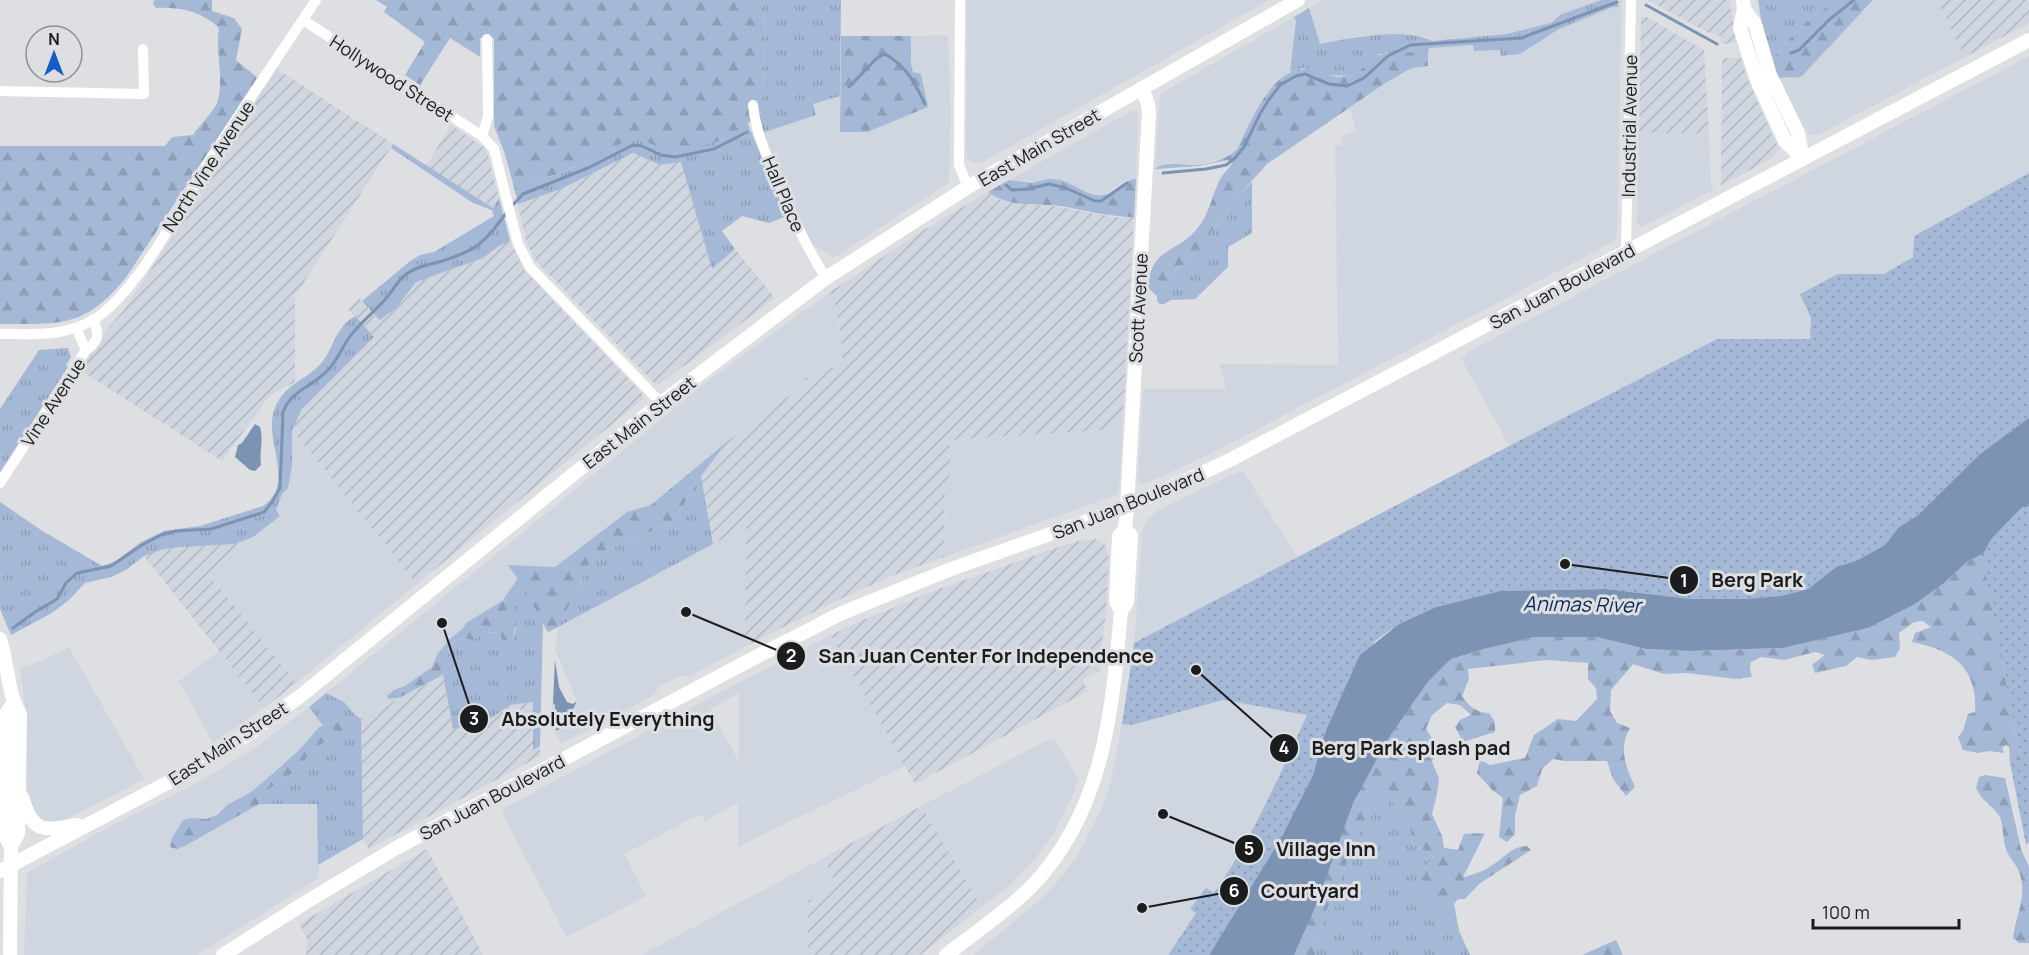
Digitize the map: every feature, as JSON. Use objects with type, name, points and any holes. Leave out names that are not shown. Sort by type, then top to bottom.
[{"type":"main road","name":"East Main Street","points":[[6,867],[167,783],[248,735],[303,694],[661,403],[826,278],[968,187],[1298,0]]},
{"type":"main road","points":[[1744,4],[1740,28],[1757,80],[1785,141],[1803,159]]},
{"type":"main road","name":"San Juan Boulevard","points":[[223,955],[396,848],[842,613],[951,569],[1127,507],[1235,458],[2029,40]]},
{"type":"main road","name":"Scott Avenue","points":[[946,955],[1018,899],[1061,852],[1075,829],[1089,797],[1102,751],[1121,611],[1116,601],[1119,536],[1125,529],[1127,507],[1149,113],[1142,88]]},
{"type":"main road","points":[[0,639],[9,673],[13,703],[20,714],[18,833],[11,847],[6,867],[10,955]]},
{"type":"main road","points":[[11,847],[5,835],[6,714],[13,703]]},
{"type":"main road","points":[[19,786],[28,814],[40,827],[53,830],[91,823]]},
{"type":"street","name":"North Vine Avenue","points":[[0,334],[50,334],[76,328],[91,321],[108,308],[134,280],[316,0]]},
{"type":"street","points":[[960,0],[958,159],[961,173],[968,187]]},
{"type":"street","name":"Industrial Avenue","points":[[1626,252],[1631,0]]},
{"type":"street","name":"Hollywood Street","points":[[303,20],[482,136]]},
{"type":"street","points":[[487,39],[488,116],[482,136],[494,149],[518,244],[530,267],[661,403]]},
{"type":"street","points":[[0,91],[144,94],[143,49]]},
{"type":"street","name":"Hall Place","points":[[753,105],[755,123],[770,163],[801,235],[826,278]]},
{"type":"street","name":"Vine Avenue","points":[[0,483],[86,350],[92,346],[98,334],[91,321]]},
{"type":"street","name":"Vine Avenue","points":[[76,328],[86,350]]},
{"type":"shaded area","points":[[967,0],[1269,0],[981,163],[972,162],[966,152]]},
{"type":"shaded area","points":[[1323,0],[1601,0],[1560,15],[1551,23],[1507,34],[1432,41],[1423,36],[1367,35],[1319,44],[1309,8]]},
{"type":"shaded area","points":[[1617,0],[1622,0],[1615,241],[1210,454],[1145,484],[1140,483],[1138,479],[1143,389],[1226,389],[1220,364],[1338,365],[1335,146],[1343,144],[1342,136],[1355,131],[1349,109],[1387,82],[1412,68],[1428,66],[1428,48],[1473,45],[1474,51],[1501,50],[1520,54],[1559,29],[1613,7],[1619,7]]},
{"type":"shaded area","points":[[1648,0],[1729,0],[1737,43],[1721,44],[1720,36],[1707,32]]},
{"type":"shaded area","points":[[1873,0],[1936,0],[1965,57],[1818,135],[1808,134],[1778,79],[1802,76]]},
{"type":"shaded area","points":[[1936,0],[2029,0],[2029,23],[1965,57]]},
{"type":"shaded area","points":[[1294,17],[1296,20],[1290,72],[1260,103],[1238,148],[1227,157],[1204,163],[1155,169],[1160,94]]},
{"type":"shaded area","points":[[1641,17],[1647,17],[1704,50],[1709,133],[1639,133]]},
{"type":"shaded area","points":[[948,35],[951,116],[949,181],[833,258],[829,253],[810,244],[762,133],[816,114],[813,104],[840,96],[840,132],[928,107],[921,74],[913,72],[911,36]]},
{"type":"shaded area","points":[[2029,56],[2029,173],[1914,236],[1913,257],[1884,274],[1838,274],[1801,294],[1811,318],[1810,339],[1717,339],[1509,446],[1461,358],[1467,355],[1466,353]]},
{"type":"shaded area","points":[[1722,58],[1741,58],[1749,82],[1779,149],[1774,157],[1721,186]]},
{"type":"shaded area","points":[[277,69],[393,144],[295,296],[295,382],[270,395],[222,461],[80,370],[136,292],[189,211],[219,156]]},
{"type":"shaded area","points":[[1133,110],[1138,116],[1136,179],[1126,180],[1104,195],[1090,193],[1063,181],[1048,179],[1031,183],[1009,180]]},
{"type":"shaded area","points":[[451,125],[486,149],[499,198],[493,208],[426,166]]},
{"type":"shaded area","points":[[1639,133],[1709,133],[1713,190],[1641,227],[1637,224]]},
{"type":"shaded area","points":[[633,153],[660,165],[681,162],[712,268],[735,249],[775,298],[660,384],[655,384],[535,260],[526,241],[518,204],[561,189]]},
{"type":"shaded area","points":[[988,192],[997,199],[1014,203],[1055,206],[1113,217],[1134,217],[1123,421],[1104,430],[950,440],[949,488],[945,489],[944,557],[889,577],[748,645],[745,639],[746,526],[713,544],[701,476],[728,441],[777,402],[807,388],[804,379],[837,366],[842,360],[841,334],[836,307],[830,292],[919,233]]},
{"type":"shaded area","points":[[510,241],[525,271],[642,393],[643,399],[417,584],[292,430],[302,409],[374,337],[348,309],[359,298],[380,320],[416,282],[483,258]]},
{"type":"shaded area","points":[[830,292],[836,307],[841,334],[843,355],[840,364],[804,380],[807,388],[777,402],[651,505],[627,512],[555,567],[509,565],[518,578],[502,601],[466,623],[438,653],[432,667],[405,686],[394,690],[393,699],[399,698],[361,719],[344,702],[326,693],[709,380]]},
{"type":"shaded area","points":[[1123,421],[1119,491],[1116,495],[944,557],[945,488],[949,488],[950,440],[1104,430]]},
{"type":"shaded area","points":[[292,430],[417,584],[296,683],[208,573],[280,516],[276,510],[282,494]]},
{"type":"shaded area","points":[[1242,470],[1298,557],[1134,643],[1142,531],[1147,520],[1158,510]]},
{"type":"shaded area","points":[[746,526],[745,639],[748,645],[691,676],[680,676],[660,686],[653,696],[561,744],[553,730],[551,706],[555,704],[554,725],[558,730],[573,723],[571,713],[577,701],[555,650],[558,627]]},
{"type":"shaded area","points":[[253,537],[208,573],[296,683],[264,708],[144,556],[164,549],[235,544]]},
{"type":"shaded area","points":[[1095,539],[1106,546],[1109,559],[1099,671],[1082,680],[1088,691],[915,784],[831,635],[936,590],[1073,542]]},
{"type":"shaded area","points":[[831,635],[905,766],[738,847],[738,803],[705,821],[701,814],[624,854],[646,896],[566,937],[501,810]],"holes":[[[739,693],[739,762],[710,709]]]},
{"type":"shaded area","points":[[69,647],[144,779],[57,824],[44,824],[35,814],[27,793],[27,721],[20,667],[36,663]]},
{"type":"shaded area","points":[[219,651],[264,708],[213,743],[179,681]]},
{"type":"shaded area","points":[[443,675],[453,729],[487,721],[510,705],[533,702],[533,749],[540,746],[540,756],[369,849],[363,839],[361,719]]},
{"type":"shaded area","points":[[1223,700],[1308,715],[1264,811],[1232,867],[1214,893],[1206,889],[1191,909],[1196,913],[1168,955],[973,955],[1040,900],[1077,856],[1100,812],[1110,785],[1122,724],[1132,725]]},
{"type":"shaded area","points":[[309,707],[323,726],[300,749],[251,792],[227,805],[212,818],[198,818],[176,832],[172,838],[177,849],[259,804],[317,804],[319,878],[197,955],[24,955],[27,873],[107,828],[206,778],[252,750]]},
{"type":"shaded area","points":[[1052,738],[1078,779],[1073,795],[1054,833],[1035,859],[1011,884],[982,907],[921,806]]},
{"type":"shaded area","points":[[921,806],[982,907],[920,955],[808,955],[808,901],[837,885],[823,858]]},
{"type":"shaded area","points":[[427,849],[483,955],[306,955],[307,939],[299,924]]},
{"type":"shaded area","points":[[823,858],[837,885],[808,901],[808,955],[641,955]]},
{"type":"green space","points":[[154,0],[212,0],[212,11],[234,18],[242,29],[236,60],[257,78],[127,276],[112,293],[85,314],[71,320],[40,324],[0,324],[0,146],[165,146],[172,137],[193,135],[217,104],[220,91],[219,28],[190,11],[156,8],[153,4]]},
{"type":"green space","points":[[376,0],[765,0],[763,110],[738,131],[716,142],[694,147],[671,148],[629,140],[562,173],[514,187],[494,126],[494,38],[480,38],[480,57],[450,38],[420,85],[405,75],[425,42],[384,12],[387,7]]},
{"type":"green space","points":[[765,0],[841,0],[840,96],[813,104],[816,115],[762,133],[758,116],[763,110]]},
{"type":"green space","points":[[1601,0],[1617,0],[1619,7],[1613,7],[1559,29],[1520,54],[1501,56],[1500,50],[1474,51],[1473,45],[1429,48],[1428,52],[1380,54],[1356,73],[1348,76],[1327,75],[1304,68],[1290,72],[1296,21],[1294,17],[1309,8],[1320,44],[1393,34],[1421,37],[1432,41],[1507,34],[1551,23],[1560,15]]},
{"type":"green space","points":[[1758,0],[1837,0],[1811,18],[1771,60],[1762,27]]},
{"type":"green space","points":[[1837,0],[1873,0],[1802,76],[1778,79],[1771,60],[1811,18]]},
{"type":"green space","points":[[841,36],[911,36],[913,72],[921,74],[928,107],[867,132],[840,132]]},
{"type":"green space","points":[[1428,52],[1428,66],[1412,68],[1387,82],[1267,164],[1240,194],[1190,260],[1172,273],[1166,286],[1157,296],[1148,288],[1154,265],[1165,253],[1196,230],[1207,212],[1220,179],[1232,164],[1228,160],[1198,166],[1155,169],[1166,164],[1209,163],[1233,152],[1238,148],[1255,112],[1271,88],[1291,72],[1308,69],[1335,76],[1348,76],[1383,54]]},
{"type":"green space","points":[[747,122],[787,216],[769,223],[742,216],[722,231],[735,249],[712,269],[681,162],[660,165],[633,153],[561,189],[518,204],[514,187],[562,173],[629,140],[636,139],[665,148],[722,140]]},
{"type":"green space","points":[[393,144],[493,208],[499,198],[510,241],[483,258],[416,282],[397,307],[380,320],[362,301],[409,262],[420,255],[434,252],[494,216],[492,210],[473,203],[391,148]]},
{"type":"green space","points":[[2029,173],[2029,842],[2026,845],[2010,763],[2020,758],[1966,468],[1918,515],[1898,528],[1885,545],[1856,561],[1836,567],[1808,589],[1781,596],[1746,599],[1691,599],[1606,589],[1500,591],[1436,607],[1399,624],[1375,641],[1337,706],[1326,730],[1313,775],[1281,838],[1209,955],[1168,955],[1196,913],[1190,909],[1206,888],[1214,893],[1241,851],[1265,806],[1307,715],[1223,700],[1132,725],[1122,724],[1134,643],[1717,339],[1810,339],[1811,318],[1800,294],[1838,274],[1884,274],[1913,257],[1914,236]]},
{"type":"green space","points":[[1048,179],[1061,180],[1088,193],[1103,195],[1112,192],[1127,181],[1136,179],[1134,217],[1106,215],[1060,206],[1013,203],[988,192],[1009,180],[1031,183]]},
{"type":"green space","points":[[1252,182],[1252,233],[1228,247],[1228,267],[1195,299],[1171,300],[1160,304],[1157,296],[1166,286],[1172,273],[1190,260],[1240,194]]},
{"type":"green space","points":[[355,316],[374,337],[302,409],[292,430],[292,465],[288,488],[282,494],[276,510],[280,516],[253,537],[235,544],[164,549],[144,556],[126,570],[111,577],[85,583],[69,600],[52,613],[11,635],[0,609],[0,502],[41,530],[102,566],[116,561],[141,542],[164,531],[200,526],[263,506],[272,497],[277,487],[277,463],[272,426],[277,404],[288,389],[317,368],[341,329]]},
{"type":"green space","points":[[68,348],[71,357],[66,365],[68,367],[0,472],[0,409],[39,350]]},
{"type":"green space","points":[[728,441],[701,476],[675,519],[605,551],[590,563],[558,627],[547,631],[526,591],[508,565],[555,567],[627,512],[651,505]]},
{"type":"green space","points":[[701,476],[713,544],[558,627],[590,563],[605,551],[675,519]]},
{"type":"green space","points":[[1983,554],[2020,759],[2010,763],[2009,747],[2006,745],[2002,748],[2004,753],[1989,751],[1978,753],[1963,750],[1958,737],[1963,731],[1968,714],[1975,712],[1972,683],[1960,663],[1950,656],[1926,645],[1912,642],[1915,633],[1931,627],[1923,621],[1914,622],[1899,633],[1900,648],[1895,657],[1872,660],[1857,657],[1846,666],[1815,673],[1812,665],[1825,655],[1815,652],[1784,660],[1761,657],[1751,662],[1752,677],[1736,679],[1687,673],[1664,674],[1633,664],[1611,690],[1610,711],[1617,723],[1630,728],[1626,735],[1624,750],[1626,765],[1635,787],[1626,796],[1613,779],[1607,761],[1553,759],[1542,769],[1537,786],[1520,795],[1515,815],[1515,834],[1507,842],[1499,837],[1503,798],[1492,790],[1477,773],[1480,760],[1490,765],[1525,758],[1534,735],[1558,719],[1576,721],[1597,699],[1596,688],[1588,679],[1588,663],[1547,660],[1468,669],[1469,679],[1462,696],[1473,708],[1489,713],[1495,722],[1495,732],[1463,742],[1455,727],[1460,720],[1471,715],[1460,705],[1447,703],[1432,715],[1426,729],[1437,746],[1432,762],[1439,778],[1432,814],[1442,836],[1444,848],[1458,850],[1464,834],[1485,833],[1463,877],[1486,869],[1517,848],[1527,846],[1531,850],[1479,884],[1465,899],[1458,899],[1454,904],[1459,931],[1435,903],[1415,895],[1417,877],[1434,857],[1413,843],[1409,824],[1384,789],[1375,797],[1322,921],[1315,955],[1294,955],[1315,908],[1352,803],[1386,742],[1427,683],[1451,659],[1535,637],[1597,637],[1646,649],[1689,651],[1783,648],[1868,628],[1915,604],[1943,584],[1968,561]]},
{"type":"green space","points":[[518,578],[543,620],[540,746],[533,750],[533,702],[510,705],[487,721],[453,729],[443,675],[459,664],[451,658],[448,650],[458,640],[471,640],[485,633],[499,632],[512,643],[516,627],[508,600],[502,601]]},
{"type":"green space","points":[[507,600],[513,604],[517,618],[512,643],[507,645],[502,642],[498,632],[485,633],[471,640],[457,640],[448,650],[451,658],[457,660],[459,664],[456,668],[399,698],[388,699],[387,696],[394,690],[405,686],[432,667],[438,653],[466,623]]},
{"type":"green space","points":[[326,693],[344,702],[361,719],[363,839],[318,865],[317,804],[259,804],[260,795],[291,774],[319,745],[333,738],[341,719],[323,726],[309,707]]},
{"type":"green space","points":[[351,718],[355,721],[357,731],[343,740],[333,738],[319,745],[291,774],[260,795],[259,804],[185,846],[177,849],[170,847],[172,838],[183,820],[206,819],[217,815],[227,805],[251,792],[279,768],[319,727]]},
{"type":"green space","points":[[1985,775],[2005,778],[2021,849],[2029,867],[2029,943],[2019,943],[2013,938],[2021,904],[2021,878],[2006,849],[2000,817],[1981,797],[1976,788],[1979,777]]},
{"type":"green space","points":[[1384,789],[1409,824],[1413,843],[1434,857],[1417,877],[1427,896],[1442,909],[1459,931],[1470,955],[1315,955],[1322,921],[1375,796]]},
{"type":"green space","points":[[1616,940],[1623,955],[1582,955]]},
{"type":"water","name":"Animas River","points":[[2029,418],[2029,504],[2027,507],[2022,507],[1991,539],[1983,554],[1968,561],[1943,584],[1915,604],[1868,628],[1783,648],[1689,651],[1646,649],[1597,637],[1535,637],[1451,659],[1427,683],[1386,742],[1353,803],[1315,908],[1294,955],[1209,955],[1281,838],[1313,775],[1326,730],[1360,655],[1399,624],[1436,607],[1500,591],[1606,589],[1691,599],[1745,599],[1781,596],[1808,589],[1836,567],[1856,561],[1885,545],[1898,528],[1918,515],[1979,455]]},
{"type":"water","points":[[255,424],[260,427],[262,437],[261,465],[255,471],[250,470],[235,457],[238,445],[242,443]]},
{"type":"water","points":[[555,660],[559,687],[567,702],[573,704],[577,701],[571,713],[578,718],[558,730],[556,730],[553,703]]},
{"type":"waterway","points":[[1791,53],[1799,50],[1830,19],[1854,0]]},
{"type":"waterway","points":[[1163,173],[1226,165],[1244,147],[1260,114],[1280,85],[1296,76],[1305,74],[1329,84],[1347,86],[1364,78],[1388,56],[1410,45],[1521,38],[1617,2]]},
{"type":"waterway","points":[[1646,5],[1717,44]]},
{"type":"waterway","points":[[849,87],[877,58],[885,54],[909,75],[925,104]]},
{"type":"waterway","points":[[511,207],[523,194],[588,168],[633,145],[642,146],[661,155],[675,157],[714,149],[747,132]]},
{"type":"waterway","points":[[1006,185],[1012,190],[1049,184],[1066,188],[1095,201],[1101,201],[1127,183]]},
{"type":"waterway","points":[[13,628],[57,599],[66,583],[77,573],[111,566],[161,535],[176,531],[211,529],[264,512],[280,488],[283,413],[290,400],[328,370],[352,333],[403,277],[417,268],[463,254],[485,239],[507,212]]},
{"type":"place","name":"Berg Park","points":[[1565,564]]},
{"type":"place","name":"San Juan Center For Independence","points":[[686,612]]},
{"type":"place","name":"Absolutely Everything","points":[[442,623]]},
{"type":"place","name":"Berg Park splash pad","points":[[1196,670]]},
{"type":"place","name":"Village Inn","points":[[1163,814]]},
{"type":"place","name":"Courtyard","points":[[1142,908]]}]
